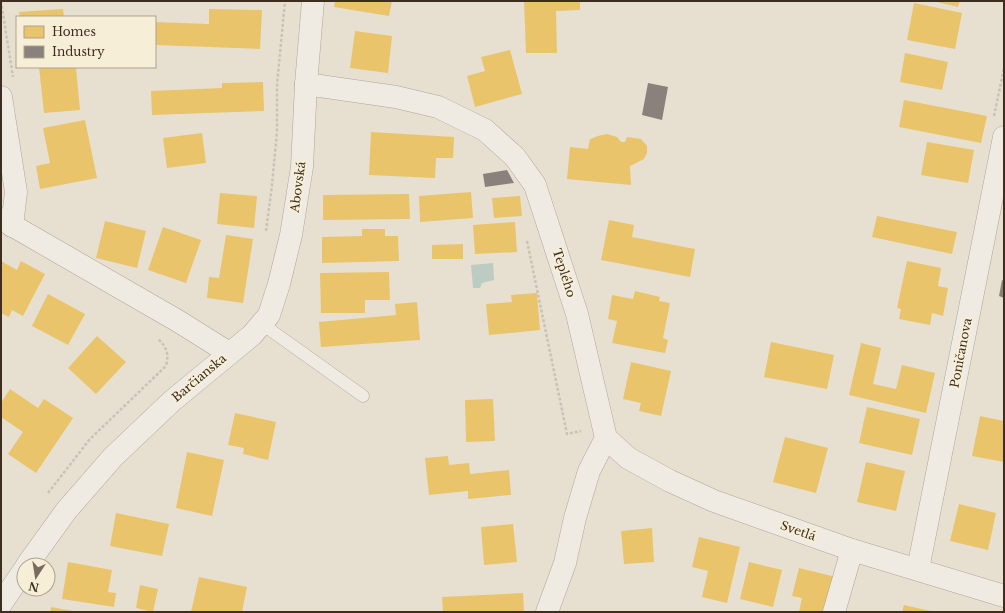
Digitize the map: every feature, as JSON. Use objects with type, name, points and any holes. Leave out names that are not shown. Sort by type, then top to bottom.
[{"type":"street","name":"Abovská","points":[[229,353],[252,335],[269,315],[279,284],[291,235],[302,167],[306,84],[313,1]]},
{"type":"street","name":"Teplého","points":[[306,84],[396,97],[438,107],[485,130],[516,157],[535,184],[577,314],[605,432]]},
{"type":"street","points":[[1,97],[16,192],[7,222]]},
{"type":"street","name":"Poničanova","points":[[918,569],[999,129]]},
{"type":"street","name":"Barčianska","points":[[7,222],[178,321],[229,353],[172,401],[113,457],[66,511],[33,557]]},
{"type":"street","name":"Svetlá","points":[[605,432],[628,458],[670,481],[714,501],[852,550],[1004,596]]},
{"type":"street","points":[[547,612],[565,563],[589,471],[605,432]]},
{"type":"street","points":[[834,612],[852,550]]},
{"type":"street","points":[[1,604],[16,582]]},
{"type":"lane","points":[[262,324],[363,396]]},
{"type":"path","points":[[265,237],[277,132],[277,85],[284,1]]},
{"type":"path","points":[[999,129],[1004,68]]},
{"type":"path","points":[[526,235],[566,434],[605,432]]},
{"type":"path","points":[[44,498],[90,439],[166,366],[168,356],[165,345],[155,336]]},
{"type":"shaded area","points":[[493,263],[494,280],[482,283],[480,288],[473,288],[471,265]]},
{"type":"building: Homes","points":[[335,1],[392,1],[389,16],[334,7]]},
{"type":"building: Homes","points":[[524,1],[580,1],[580,10],[556,11],[557,53],[526,53]]},
{"type":"building: Homes","points":[[933,1],[960,1],[958,7]]},
{"type":"building: Homes","points":[[914,3],[962,13],[955,49],[907,40]]},
{"type":"building: Homes","points":[[63,9],[64,16],[20,16],[19,12]]},
{"type":"building: Homes","points":[[209,9],[262,10],[260,49],[156,45],[156,22],[209,24]]},
{"type":"building: Homes","points":[[355,31],[392,36],[388,73],[350,68]]},
{"type":"building: Homes","points":[[510,50],[522,94],[475,107],[467,76],[485,71],[481,57]]},
{"type":"building: Homes","points":[[905,53],[948,62],[942,90],[900,82]]},
{"type":"building: Homes","points":[[39,68],[76,68],[80,110],[44,113]]},
{"type":"building: Homes","points":[[263,82],[264,111],[152,115],[151,91],[222,88],[222,83]]},
{"type":"building: Homes","points":[[904,100],[987,116],[981,143],[899,127]]},
{"type":"building: Homes","points":[[85,120],[97,178],[40,189],[36,166],[50,163],[43,128]]},
{"type":"building: Homes","points":[[371,132],[454,137],[453,158],[436,158],[435,178],[369,175]]},
{"type":"building: Homes","points":[[202,133],[206,163],[167,168],[163,138]]},
{"type":"building: Homes","points":[[607,134],[617,137],[621,142],[625,142],[627,137],[641,139],[647,146],[647,153],[644,159],[630,166],[631,185],[567,179],[570,147],[588,149],[590,139]]},
{"type":"building: Homes","points":[[927,142],[974,150],[968,183],[921,175]]},
{"type":"building: Homes","points":[[471,192],[473,218],[420,222],[419,196]]},
{"type":"building: Homes","points":[[220,193],[257,196],[254,228],[217,224]]},
{"type":"building: Homes","points":[[409,194],[410,219],[323,220],[323,195]]},
{"type":"building: Homes","points":[[520,196],[522,216],[494,218],[492,198]]},
{"type":"building: Homes","points":[[877,216],[957,232],[952,254],[872,237]]},
{"type":"building: Homes","points":[[609,220],[634,225],[632,237],[695,249],[690,277],[601,260]]},
{"type":"building: Homes","points":[[105,221],[146,231],[137,268],[96,258]]},
{"type":"building: Homes","points":[[515,222],[517,252],[475,254],[473,225]]},
{"type":"building: Homes","points":[[163,227],[201,240],[186,283],[148,270]]},
{"type":"building: Homes","points":[[362,229],[385,229],[385,236],[398,236],[399,261],[322,263],[322,237],[362,236]]},
{"type":"building: Homes","points":[[226,235],[253,239],[243,303],[207,298],[209,277],[219,278]]},
{"type":"building: Homes","points":[[463,244],[463,259],[432,259],[432,245]]},
{"type":"building: Homes","points":[[1,261],[17,270],[21,261],[45,274],[23,316],[12,310],[9,317],[1,313]]},
{"type":"building: Homes","points":[[907,261],[941,268],[938,286],[948,288],[943,316],[932,313],[930,325],[899,319],[901,309],[897,308]]},
{"type":"building: Homes","points":[[389,272],[390,300],[365,300],[365,313],[321,313],[320,273]]},
{"type":"building: Homes","points":[[635,291],[660,297],[659,301],[670,303],[663,338],[668,340],[665,353],[612,343],[617,321],[608,319],[612,295],[633,299]]},
{"type":"building: Homes","points":[[537,293],[540,330],[489,335],[486,304],[512,302],[511,295]]},
{"type":"building: Homes","points":[[48,294],[85,314],[68,345],[32,326]]},
{"type":"building: Homes","points":[[417,302],[420,340],[321,347],[319,322],[396,315],[395,304]]},
{"type":"building: Homes","points":[[97,336],[126,362],[96,394],[68,368]]},
{"type":"building: Homes","points":[[771,342],[834,355],[827,389],[764,377]]},
{"type":"building: Homes","points":[[861,343],[881,348],[873,384],[896,389],[902,365],[935,373],[926,413],[849,395]]},
{"type":"building: Homes","points":[[631,362],[671,371],[661,416],[639,411],[641,403],[623,399]]},
{"type":"building: Homes","points":[[10,389],[38,408],[44,399],[73,418],[36,473],[8,454],[23,432],[1,417],[1,403]]},
{"type":"building: Homes","points":[[493,399],[495,441],[466,442],[465,400]]},
{"type":"building: Homes","points":[[867,407],[920,419],[912,455],[859,443]]},
{"type":"building: Homes","points":[[235,413],[276,422],[268,460],[243,454],[244,448],[228,445]]},
{"type":"building: Homes","points":[[980,416],[1004,421],[1004,462],[972,456]]},
{"type":"building: Homes","points":[[785,437],[828,448],[816,493],[773,482]]},
{"type":"building: Homes","points":[[187,452],[224,460],[212,516],[176,508]]},
{"type":"building: Homes","points":[[448,456],[449,465],[469,463],[470,474],[509,470],[511,495],[468,499],[468,491],[429,495],[425,458]]},
{"type":"building: Homes","points":[[866,462],[905,471],[896,511],[857,502]]},
{"type":"building: Homes","points":[[959,504],[996,513],[988,550],[950,541]]},
{"type":"building: Homes","points":[[116,513],[169,524],[162,556],[110,546]]},
{"type":"building: Homes","points":[[513,524],[517,562],[484,565],[481,527]]},
{"type":"building: Homes","points":[[652,528],[654,562],[624,564],[621,531]]},
{"type":"building: Homes","points":[[699,537],[740,547],[727,603],[702,597],[708,571],[692,567]]},
{"type":"building: Homes","points":[[68,562],[112,570],[108,592],[116,593],[114,607],[62,599]]},
{"type":"building: Homes","points":[[749,562],[782,570],[773,607],[740,599]]},
{"type":"building: Homes","points":[[799,568],[836,577],[827,612],[799,612],[802,598],[792,596]]},
{"type":"building: Homes","points":[[199,577],[247,587],[242,612],[191,612]]},
{"type":"building: Homes","points":[[140,585],[158,589],[153,612],[136,608]]},
{"type":"building: Homes","points":[[523,593],[524,612],[443,612],[442,597]]},
{"type":"building: Homes","points":[[904,605],[930,611],[930,612],[902,612]]},
{"type":"building: Homes","points":[[51,607],[73,611],[73,612],[50,612]]},
{"type":"building: Industry","points":[[648,83],[668,87],[662,120],[642,115]]},
{"type":"building: Industry","points":[[507,170],[514,183],[485,187],[483,174]]},
{"type":"building: Industry","points":[[1002,280],[1004,281],[1004,298],[999,296]]}]
